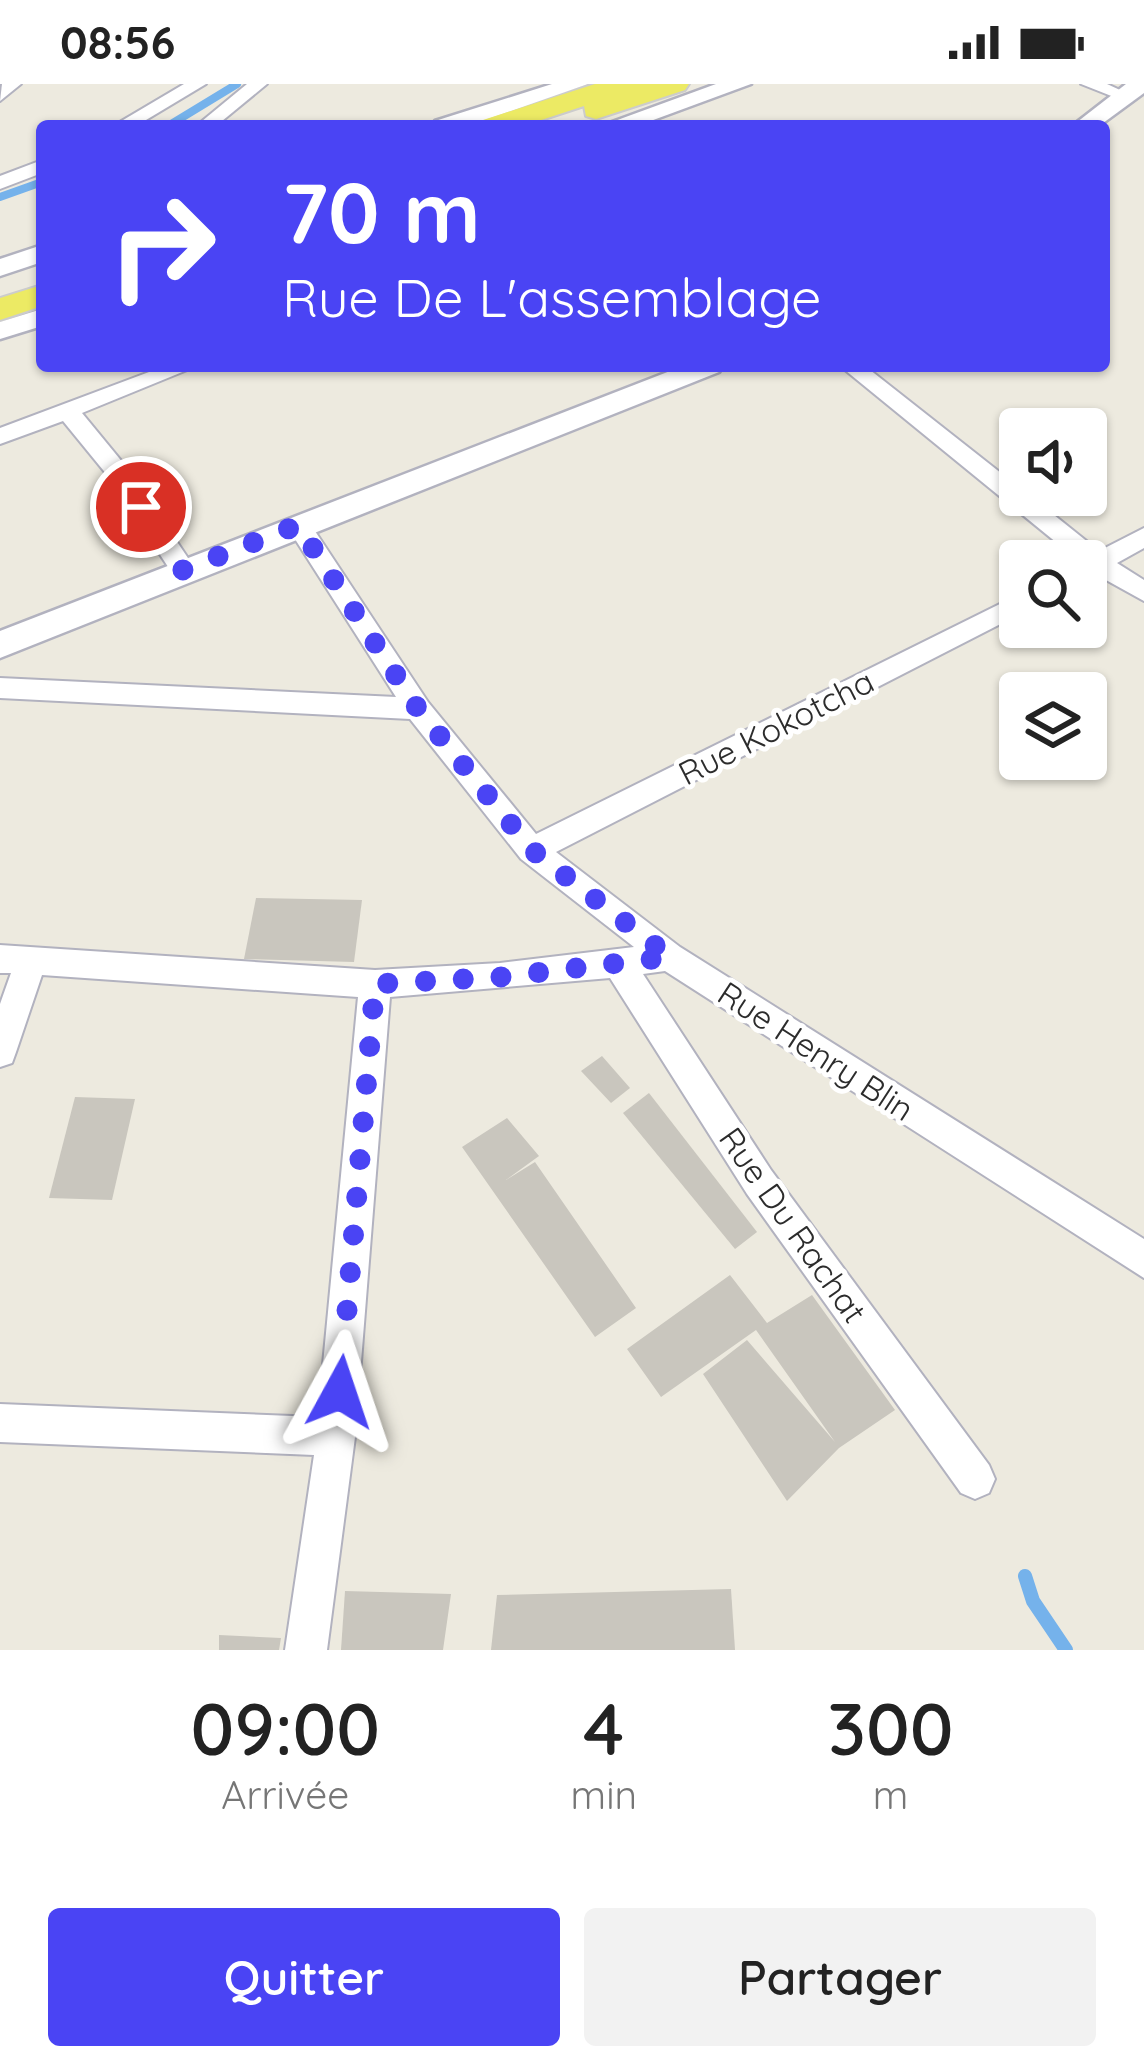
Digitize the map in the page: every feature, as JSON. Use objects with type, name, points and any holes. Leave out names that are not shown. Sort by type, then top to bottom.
[{"type":"main road","points":[[513,120],[624,84]]},
{"type":"main road","points":[[564,120],[675,84]]},
{"type":"main road","points":[[0,282],[36,271]]},
{"type":"main road","points":[[0,310],[36,297]]},
{"type":"street","points":[[0,96],[12,84]]},
{"type":"street","points":[[133,120],[197,84]]},
{"type":"street","points":[[213,120],[258,84]]},
{"type":"street","points":[[463,120],[576,84]]},
{"type":"street","points":[[632,120],[740,84]]},
{"type":"street","points":[[1090,84],[1132,90]]},
{"type":"street","points":[[1092,120],[1132,90]]},
{"type":"street","points":[[0,183],[36,168]]},
{"type":"street","points":[[0,268],[36,255]]},
{"type":"street","points":[[0,331],[36,318]]},
{"type":"street","points":[[0,436],[170,372]]},
{"type":"street","points":[[0,645],[693,372]]},
{"type":"street","points":[[858,372],[1061,540]]},
{"type":"street","points":[[67,411],[119,475],[183,570]]},
{"type":"street","name":"Rue Henry Blin","points":[[298,525],[418,709],[532,850],[670,957],[1144,1260]]},
{"type":"street","points":[[1107,558],[1144,537]]},
{"type":"street","points":[[1107,574],[1144,592]]},
{"type":"street","name":"Rue Kokotcha","points":[[532,850],[999,614]]},
{"type":"street","points":[[0,688],[418,709]]},
{"type":"street","points":[[0,1052],[16,959],[375,984],[620,966],[670,957]]},
{"type":"street","name":"Rue Du Rachat","points":[[620,966],[759,1182],[976,1479]]},
{"type":"street","points":[[306,1650],[336,1437],[375,984]]},
{"type":"street","points":[[0,1423],[336,1437]]},
{"type":"building","points":[[256,898],[362,900],[354,962],[244,959]]},
{"type":"building","points":[[602,1056],[630,1088],[611,1103],[581,1071]]},
{"type":"building","points":[[649,1093],[757,1232],[735,1249],[623,1113]]},
{"type":"building","points":[[75,1097],[135,1099],[112,1200],[49,1198]]},
{"type":"building","points":[[507,1118],[539,1156],[506,1180],[535,1162],[636,1308],[595,1337],[462,1147]]},
{"type":"building","points":[[730,1275],[767,1323],[812,1295],[895,1410],[839,1448],[787,1501],[703,1374],[747,1340],[835,1442],[756,1330],[661,1397],[627,1349]]},
{"type":"building","points":[[731,1589],[735,1650],[491,1650],[497,1595]]},
{"type":"building","points":[[345,1591],[451,1594],[443,1650],[341,1650]]},
{"type":"building","points":[[219,1635],[281,1638],[279,1650],[219,1650]]},
{"type":"waterway","points":[[178,120],[237,84]]},
{"type":"waterway","points":[[0,197],[36,184]]},
{"type":"waterway","points":[[1025,1576],[1033,1601],[1066,1650]]},
{"type":"route","points":[[141,507],[183,570],[298,525],[418,709],[532,850],[670,957],[500,977],[375,984],[340,1392]]}]
